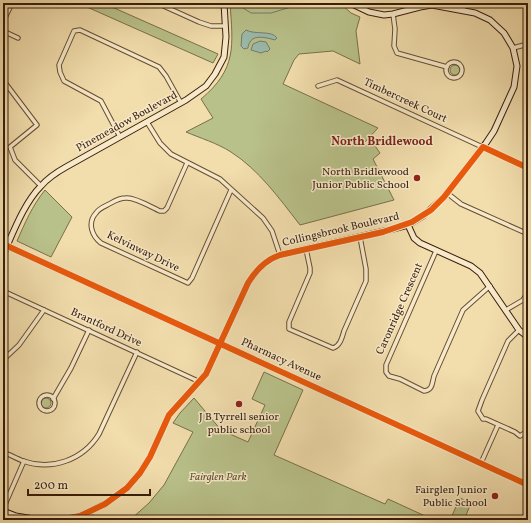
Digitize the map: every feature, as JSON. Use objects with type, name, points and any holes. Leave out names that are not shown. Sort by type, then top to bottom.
[{"type":"street","points":[[3,22],[12,3]]},
{"type":"street","points":[[157,3],[211,26],[226,26]]},
{"type":"street","name":"Pinemeadow Boulevard","points":[[3,255],[5,245],[28,203],[41,186],[51,177],[66,167],[181,103],[206,86],[219,69],[225,50],[226,26],[224,3]]},
{"type":"street","name":"Collingsbrook Boulevard","points":[[57,520],[80,516],[113,499],[140,473],[150,457],[169,415],[200,382],[208,371],[256,270],[266,262],[280,255],[408,225],[431,210],[447,193],[494,131],[514,87],[517,66],[513,48],[504,33],[490,20],[475,13],[432,5],[384,15],[369,12],[350,3]]},
{"type":"street","points":[[463,11],[464,3]]},
{"type":"street","points":[[393,14],[395,29],[394,46],[397,53],[447,67]]},
{"type":"street","points":[[120,137],[101,101],[64,81],[62,77],[59,65],[74,31],[80,30],[156,65],[166,76],[181,103]]},
{"type":"street","points":[[3,31],[18,38]]},
{"type":"street","points":[[513,48],[528,44]]},
{"type":"street","points":[[450,63],[458,63],[462,68],[461,73],[458,77],[452,77],[448,74],[447,67],[450,63]]},
{"type":"street","points":[[3,80],[37,125],[10,147],[15,160],[41,186]]},
{"type":"street","name":"Timbercreek Court","points":[[318,86],[337,80],[528,168]]},
{"type":"street","points":[[147,122],[160,143],[171,154],[220,179],[266,221],[272,231],[280,255]]},
{"type":"street","name":"Kelvinway Drive","points":[[187,163],[167,208],[164,211],[160,211],[132,198],[120,198],[102,207],[95,213],[91,226],[96,239],[101,243],[188,283],[192,278],[232,190]]},
{"type":"street","points":[[447,193],[462,204],[528,234]]},
{"type":"street","points":[[408,225],[417,241],[476,270],[483,276],[519,330],[528,337]]},
{"type":"street","points":[[306,249],[310,273],[289,322],[289,329],[333,348],[338,346],[341,340],[366,281],[366,269],[360,237]]},
{"type":"street","name":"Pharmacy Avenue","points":[[5,245],[528,485]]},
{"type":"street","name":"Caronridge Crescent","points":[[436,251],[386,365],[386,372],[389,376],[400,379],[424,391],[429,390],[432,387],[434,376],[463,310],[490,286]]},
{"type":"street","name":"Brantford Drive","points":[[3,291],[200,382]]},
{"type":"street","points":[[506,310],[523,300],[528,292]]},
{"type":"street","points":[[3,360],[19,345],[44,310]]},
{"type":"street","points":[[53,399],[46,395],[42,397],[39,404],[40,409],[45,411],[50,410],[54,404],[53,399],[71,368],[88,330]]},
{"type":"street","points":[[519,330],[508,341],[478,408],[479,414],[483,419],[515,432],[520,436],[528,429]]},
{"type":"street","points":[[3,452],[24,461],[49,465],[60,463],[76,457],[90,446],[99,434],[137,352]]},
{"type":"street","points":[[481,463],[498,425]]},
{"type":"street","points":[[24,461],[3,510],[16,516],[40,520]]},
{"type":"street","points":[[89,512],[92,520]]},
{"type":"green space","points":[[78,3],[103,3],[218,54],[213,63]]},
{"type":"green space","points":[[230,3],[340,3],[351,13],[360,17],[356,31],[360,64],[333,51],[299,54],[294,60],[283,84],[378,128],[364,143],[366,146],[369,143],[373,143],[380,153],[373,159],[394,200],[300,225],[268,185],[251,167],[231,152],[220,146],[186,132],[213,118],[201,99],[213,88],[227,67],[232,44]]},
{"type":"green space","points":[[453,65],[457,65],[460,70],[457,75],[453,75],[450,72],[450,68]]},
{"type":"green space","points":[[45,190],[72,217],[51,257],[17,241],[33,208]]},
{"type":"green space","name":"Fairglen Park","points":[[264,372],[303,390],[274,455],[385,504],[388,499],[434,520],[130,520],[149,503],[164,485],[193,432],[173,423],[194,398],[221,430],[248,442],[265,405],[252,399]]},
{"type":"green space","points":[[44,398],[48,398],[50,399],[50,407],[44,408],[41,405],[41,401]]},
{"type":"green space","points":[[460,498],[471,503],[464,520],[450,520]]},
{"type":"shaded area","points":[[246,30],[271,34],[277,38],[275,40],[261,37],[255,38],[250,42],[248,48],[244,49],[241,46],[242,34]]},
{"type":"shaded area","points":[[260,41],[266,42],[270,49],[267,52],[261,53],[251,50],[253,44]]},
{"type":"waterway","points":[[235,3],[251,13],[271,13],[304,3]]},
{"type":"cycle path","points":[[57,520],[80,516],[105,504],[127,488],[140,473],[150,457],[169,415],[206,374],[248,283],[254,274],[265,263],[280,255],[383,232],[412,222],[431,210],[444,197],[483,147],[528,168]]},
{"type":"cycle path","points":[[3,244],[528,485]]},
{"type":"place","name":"North Bridlewood Junior Public School","points":[[417,178]]},
{"type":"place","name":"J B Tyrrell senior public school","points":[[239,404]]},
{"type":"place","name":"Fairglen Junior Public School","points":[[495,496]]},
{"type":"district","name":"North Bridlewood","points":[[382,142]]}]
